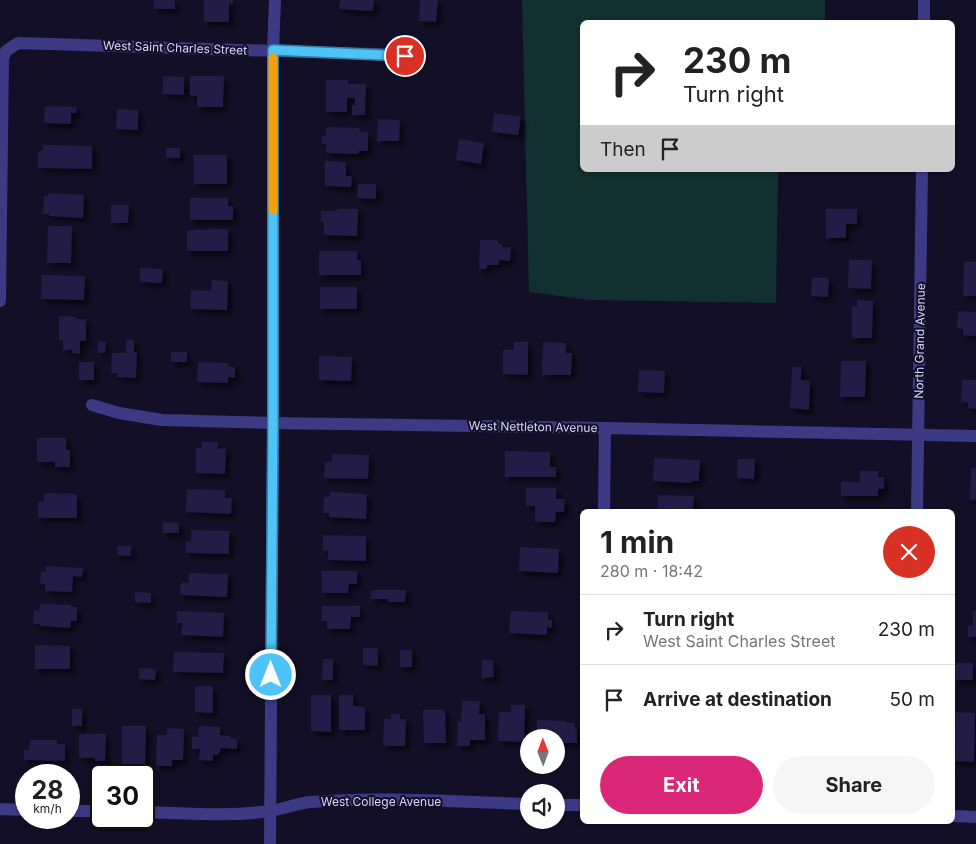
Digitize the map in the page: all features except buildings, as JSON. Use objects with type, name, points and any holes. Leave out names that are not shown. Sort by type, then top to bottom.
[{"type":"street","points":[[270,844],[273,50],[275,0]]},
{"type":"street","points":[[924,0],[924,20]]},
{"type":"street","name":"West Saint Charles Street","points":[[0,301],[3,58],[6,51],[18,43],[273,50],[405,56]]},
{"type":"street","name":"North Grand Avenue","points":[[917,509],[922,172]]},
{"type":"street","name":"West Nettleton Avenue","points":[[92,405],[119,413],[162,420],[976,436]]},
{"type":"street","points":[[604,509],[605,428]]},
{"type":"street","name":"West College Avenue","points":[[155,812],[210,814],[270,811],[310,802],[378,800],[520,804]]},
{"type":"street","points":[[565,804],[580,805]]},
{"type":"street","points":[[0,809],[15,810]]},
{"type":"street","points":[[955,816],[976,817]]},
{"type":"green space","points":[[522,0],[825,0],[825,20],[580,20],[580,172],[778,172],[776,303],[590,300],[529,292]]},
{"type":"slow traffic","points":[[273,58],[273,210]]},
{"type":"route","points":[[271,675],[273,50],[405,56]]}]
